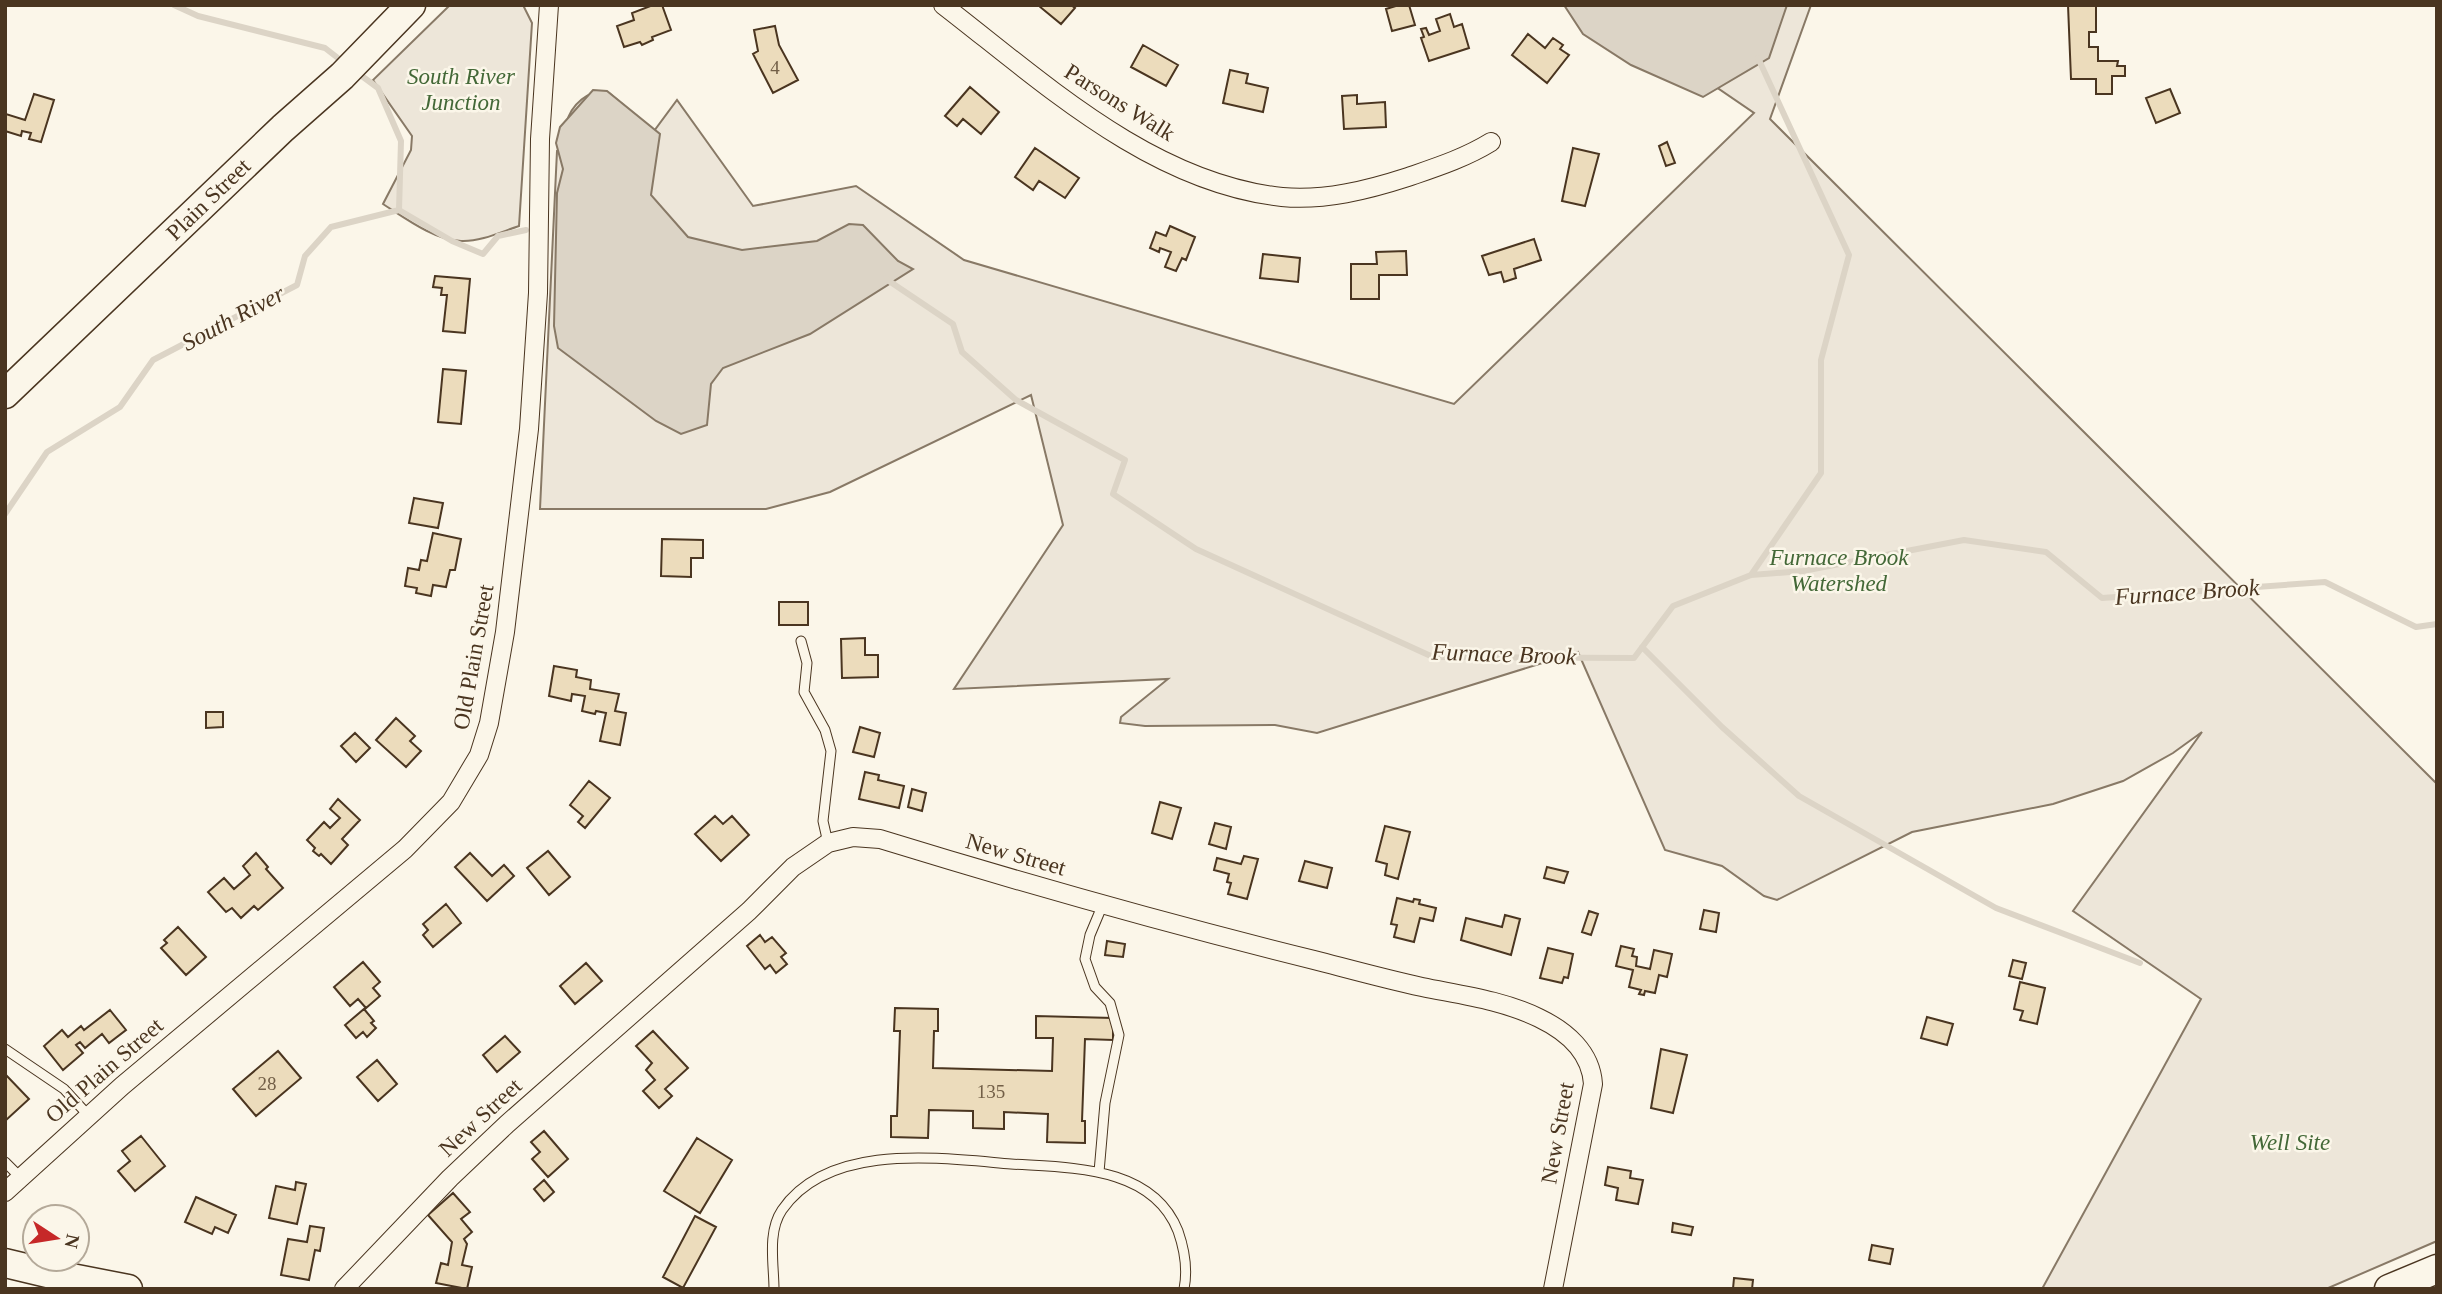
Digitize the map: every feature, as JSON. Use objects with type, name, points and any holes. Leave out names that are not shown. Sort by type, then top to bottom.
[{"type":"main road","name":"Plain Street","points":[[5,394],[350,68],[411,5]]},
{"type":"main road","points":[[5,1263],[49,1278],[128,1289]]},
{"type":"main road","points":[[2389,1289],[2437,1269]]},
{"type":"street","name":"Old Plain Street","points":[[5,1192],[88,1115],[405,849],[451,802],[479,755],[489,723],[505,632],[530,418],[540,259],[540,139],[549,5]]},
{"type":"street","name":"Parsons Walk","points":[[943,5],[1070,103],[1119,136],[1195,174],[1254,192],[1284,197],[1311,197],[1365,189],[1448,164],[1491,142]]},
{"type":"street","name":"New Street","points":[[344,1289],[450,1178],[517,1115],[738,920],[793,867],[828,843],[853,837],[880,839],[969,867],[1350,970],[1499,1003],[1538,1018],[1562,1031],[1587,1060],[1592,1072],[1592,1084],[1553,1289]]},
{"type":"lane","points":[[801,641],[807,663],[804,692],[825,730],[831,751],[823,821],[828,843]]},
{"type":"lane","points":[[1099,1172],[1105,1103],[1119,1035],[1110,1003],[1095,988],[1085,959],[1090,935],[1103,904]]},
{"type":"lane","points":[[5,1049],[64,1089],[88,1115]]},
{"type":"lane","points":[[774,1289],[772,1241],[779,1213],[792,1198],[825,1173],[847,1165],[937,1158],[1078,1167],[1137,1187],[1163,1205],[1175,1223],[1187,1266],[1184,1289]]},
{"type":"lane","points":[[5,1162],[20,1177]]},
{"type":"green space","name":"South River Junction","points":[[450,5],[523,5],[532,23],[519,226],[468,241],[451,240],[430,233],[383,204],[411,150],[412,136],[373,80]]},
{"type":"green space","name":"Furnace Brook Watershed","points":[[1596,5],[1811,5],[1770,119],[2437,784],[2437,1241],[2326,1289],[2042,1289],[2201,999],[2073,911],[2202,732],[2173,753],[2123,781],[2053,804],[1912,832],[1777,900],[1764,896],[1722,866],[1665,850],[1578,652],[1317,733],[1275,725],[1145,726],[1120,723],[1121,717],[1168,679],[954,689],[1063,525],[1031,395],[830,492],[766,509],[540,509],[557,151],[565,148],[568,117],[576,105],[587,96],[609,93],[654,131],[677,100],[753,206],[856,186],[964,260],[1454,404],[1754,113]]},
{"type":"shaded area","points":[[1564,5],[1787,5],[1769,58],[1703,97],[1631,65],[1583,34]]},
{"type":"shaded area","points":[[593,90],[607,91],[660,134],[651,195],[688,237],[742,250],[817,241],[849,224],[863,225],[898,261],[913,269],[810,334],[723,368],[711,384],[707,425],[681,434],[656,421],[558,348],[554,326],[557,193],[563,169],[556,143],[560,127]]},
{"type":"building","points":[[653,5],[662,5],[671,30],[652,37],[653,40],[642,45],[640,42],[624,47],[617,26],[634,20],[632,13]]},
{"type":"building","points":[[1071,5],[1075,8],[1061,24],[1039,6]]},
{"type":"building","points":[[1409,5],[1415,25],[1392,31],[1386,9]]},
{"type":"building","points":[[2068,5],[2096,5],[2096,32],[2089,32],[2089,47],[2098,47],[2098,61],[2118,61],[2117,66],[2125,66],[2125,76],[2112,76],[2112,94],[2096,94],[2096,79],[2071,79]]},
{"type":"building","points":[[1450,14],[1454,27],[1462,24],[1469,48],[1429,61],[1421,38],[1424,37],[1421,29],[1426,28],[1429,35],[1440,31],[1436,19]]},
{"type":"building","points":[[775,26],[779,45],[798,80],[773,93],[753,54],[758,51],[754,30]]},
{"type":"building","points":[[1528,34],[1545,48],[1553,38],[1563,45],[1560,49],[1569,55],[1547,83],[1512,55]]},
{"type":"building","points":[[1143,45],[1178,65],[1166,86],[1131,67]]},
{"type":"building","points":[[1230,70],[1248,74],[1246,83],[1268,88],[1263,112],[1223,103]]},
{"type":"building","points":[[970,87],[999,112],[981,134],[963,119],[957,126],[945,116]]},
{"type":"building","points":[[2170,89],[2180,113],[2156,123],[2146,98]]},
{"type":"building","points":[[34,94],[54,100],[41,142],[29,139],[31,133],[22,131],[21,136],[5,131],[6,114],[25,120]]},
{"type":"building","points":[[1357,95],[1357,104],[1385,102],[1386,127],[1344,129],[1342,96]]},
{"type":"building","points":[[1667,142],[1675,163],[1666,166],[1659,146]]},
{"type":"building","points":[[1035,148],[1079,178],[1065,198],[1039,181],[1033,190],[1015,177]]},
{"type":"building","points":[[1573,148],[1599,154],[1585,206],[1562,201]]},
{"type":"building","points":[[1170,226],[1195,237],[1186,260],[1182,258],[1176,271],[1165,267],[1171,252],[1160,248],[1159,252],[1150,248],[1156,232],[1166,236]]},
{"type":"building","points":[[1534,239],[1541,260],[1514,269],[1516,278],[1504,282],[1501,272],[1489,275],[1482,256]]},
{"type":"building","points":[[1406,251],[1407,275],[1379,275],[1379,299],[1351,299],[1351,264],[1377,264],[1376,252]]},
{"type":"building","points":[[1263,254],[1300,258],[1298,282],[1260,278]]},
{"type":"building","points":[[435,276],[470,279],[465,333],[443,331],[447,295],[441,295],[442,288],[433,287]]},
{"type":"building","points":[[443,369],[466,371],[461,424],[438,422]]},
{"type":"building","points":[[414,498],[443,503],[438,528],[409,523]]},
{"type":"building","points":[[433,533],[461,539],[455,570],[450,570],[446,587],[433,585],[431,596],[416,593],[417,588],[405,586],[408,568],[419,570],[421,560],[427,561]]},
{"type":"building","points":[[662,539],[703,540],[703,558],[691,558],[691,577],[661,576]]},
{"type":"building","points":[[779,602],[808,602],[808,625],[779,625]]},
{"type":"building","points":[[865,638],[865,655],[878,655],[878,677],[842,678],[841,639]]},
{"type":"building","points":[[554,666],[577,670],[576,677],[591,680],[590,689],[619,694],[615,711],[626,713],[620,745],[600,741],[606,713],[582,711],[585,696],[572,694],[571,701],[549,696]]},
{"type":"building","points":[[206,712],[223,712],[223,727],[206,728]]},
{"type":"building","points":[[396,718],[415,736],[410,741],[421,751],[406,767],[376,740]]},
{"type":"building","points":[[860,727],[880,733],[874,757],[853,752]]},
{"type":"building","points":[[355,733],[370,748],[356,762],[341,746]]},
{"type":"building","points":[[865,772],[879,775],[878,780],[904,786],[899,808],[859,799]]},
{"type":"building","points":[[589,781],[610,798],[585,828],[578,822],[583,816],[570,805]]},
{"type":"building","points":[[912,789],[926,793],[922,811],[908,807]]},
{"type":"building","points":[[338,799],[360,820],[342,839],[348,845],[331,864],[321,854],[319,856],[313,851],[315,848],[307,840],[324,822],[330,828],[340,818],[330,809]]},
{"type":"building","points":[[1160,802],[1181,808],[1172,839],[1152,833]]},
{"type":"building","points":[[715,816],[723,824],[732,816],[749,835],[721,861],[695,834]]},
{"type":"building","points":[[1215,823],[1231,827],[1226,849],[1209,844]]},
{"type":"building","points":[[1385,826],[1410,832],[1398,879],[1385,875],[1387,864],[1376,861]]},
{"type":"building","points":[[548,851],[570,877],[549,895],[527,868]]},
{"type":"building","points":[[256,853],[283,888],[258,910],[254,906],[241,918],[232,908],[226,912],[208,892],[224,878],[234,889],[250,875],[243,866]]},
{"type":"building","points":[[470,853],[492,876],[504,865],[514,876],[487,901],[455,867]]},
{"type":"building","points":[[1244,856],[1258,859],[1247,899],[1228,894],[1231,883],[1227,882],[1229,874],[1214,870],[1217,858],[1241,864]]},
{"type":"building","points":[[1305,861],[1332,868],[1327,888],[1299,881]]},
{"type":"building","points":[[1547,867],[1568,872],[1564,883],[1544,878]]},
{"type":"building","points":[[1397,898],[1413,902],[1414,899],[1420,900],[1419,904],[1436,908],[1433,921],[1420,918],[1414,942],[1394,937],[1397,925],[1391,924]]},
{"type":"building","points":[[446,904],[461,923],[433,947],[423,935],[428,930],[423,924]]},
{"type":"building","points":[[1704,910],[1719,913],[1716,932],[1700,929]]},
{"type":"building","points":[[1589,911],[1598,914],[1591,935],[1582,932]]},
{"type":"building","points":[[1505,915],[1520,919],[1511,955],[1461,940],[1466,918],[1502,927]]},
{"type":"building","points":[[178,927],[206,957],[186,975],[161,948],[167,943],[164,940]]},
{"type":"building","points":[[760,935],[765,942],[772,937],[786,953],[781,957],[787,964],[776,973],[770,965],[765,969],[747,946]]},
{"type":"building","points":[[1107,941],[1125,944],[1123,957],[1105,955]]},
{"type":"building","points":[[1621,946],[1634,949],[1632,956],[1637,957],[1636,966],[1650,969],[1654,950],[1672,954],[1667,977],[1659,975],[1655,993],[1645,991],[1644,995],[1639,994],[1641,990],[1629,987],[1633,970],[1616,966]]},
{"type":"building","points":[[1548,948],[1573,954],[1568,978],[1564,977],[1562,983],[1540,978]]},
{"type":"building","points":[[2013,960],[2026,963],[2022,979],[2009,976]]},
{"type":"building","points":[[363,962],[380,982],[373,988],[380,996],[366,1008],[358,999],[350,1006],[334,987]]},
{"type":"building","points":[[586,963],[602,981],[575,1004],[560,986]]},
{"type":"building","points":[[2020,982],[2045,988],[2037,1024],[2020,1020],[2023,1011],[2014,1009]]},
{"type":"building","points":[[895,1008],[938,1009],[938,1031],[934,1031],[933,1068],[1052,1071],[1053,1038],[1036,1038],[1036,1016],[1113,1018],[1113,1040],[1085,1039],[1082,1121],[1085,1121],[1085,1143],[1047,1142],[1048,1114],[1004,1112],[1004,1129],[973,1128],[973,1111],[929,1110],[928,1138],[891,1137],[891,1116],[897,1116],[900,1031],[894,1031]]},
{"type":"building","points":[[364,1009],[376,1028],[367,1037],[363,1032],[356,1038],[345,1025]]},
{"type":"building","points":[[110,1010],[126,1030],[109,1043],[102,1034],[85,1048],[80,1042],[76,1045],[83,1053],[63,1070],[44,1046],[62,1030],[68,1037],[81,1026],[84,1030]]},
{"type":"building","points":[[1927,1017],[1953,1024],[1947,1045],[1921,1038]]},
{"type":"building","points":[[653,1031],[688,1068],[665,1089],[672,1096],[659,1108],[643,1091],[655,1080],[646,1070],[652,1063],[636,1046]]},
{"type":"building","points":[[505,1036],[520,1052],[497,1072],[483,1055]]},
{"type":"building","points":[[1661,1049],[1687,1055],[1673,1113],[1651,1108]]},
{"type":"building","points":[[278,1051],[301,1078],[256,1116],[233,1089]]},
{"type":"building","points":[[377,1060],[397,1084],[378,1101],[357,1077]]},
{"type":"building","points":[[5,1074],[29,1099],[5,1121]]},
{"type":"building","points":[[544,1131],[568,1159],[548,1177],[532,1159],[540,1152],[531,1142]]},
{"type":"building","points":[[141,1136],[165,1166],[135,1191],[118,1171],[130,1161],[122,1151]]},
{"type":"building","points":[[697,1138],[732,1160],[700,1213],[664,1191]]},
{"type":"building","points":[[1608,1167],[1631,1171],[1630,1178],[1643,1180],[1638,1204],[1616,1200],[1618,1188],[1605,1185]]},
{"type":"building","points":[[544,1180],[554,1192],[544,1201],[534,1189]]},
{"type":"building","points":[[296,1182],[306,1184],[297,1224],[269,1218],[276,1186],[295,1190]]},
{"type":"building","points":[[453,1193],[470,1212],[461,1219],[472,1232],[464,1239],[467,1244],[462,1265],[472,1267],[467,1289],[436,1283],[441,1263],[448,1265],[452,1242],[428,1215]]},
{"type":"building","points":[[196,1197],[236,1215],[228,1233],[215,1227],[212,1234],[185,1222]]},
{"type":"building","points":[[695,1216],[716,1227],[683,1288],[663,1277]]},
{"type":"building","points":[[1673,1223],[1693,1227],[1691,1235],[1672,1232]]},
{"type":"building","points":[[310,1226],[324,1228],[320,1251],[315,1250],[309,1280],[281,1275],[288,1239],[307,1242]]},
{"type":"building","points":[[1872,1245],[1893,1249],[1890,1264],[1869,1260]]},
{"type":"building","points":[[1734,1278],[1753,1280],[1752,1289],[1733,1289]]},
{"type":"waterway","name":"South River","points":[[174,5],[198,16],[325,48],[343,62]]},
{"type":"waterway","points":[[1751,575],[1821,473],[1821,360],[1849,255],[1758,58]]},
{"type":"waterway","name":"South River","points":[[5,514],[47,452],[120,407],[153,360],[297,285],[305,256],[331,227],[399,210],[401,141],[378,88],[355,71]]},
{"type":"waterway","name":"Furnace Brook","points":[[399,210],[452,241],[483,254],[498,236],[526,230]]},
{"type":"waterway","name":"Furnace Brook","points":[[886,279],[953,324],[962,352],[1016,400],[1125,460],[1113,494],[1196,549],[1433,657],[1634,658],[1673,606],[1751,575],[1803,571],[1964,540],[2046,552],[2102,598],[2325,582],[2416,627],[2437,624]]},
{"type":"waterway","points":[[1642,647],[1722,727],[1799,796],[1996,908],[2140,963]]},
{"type":"park label","name":"Well Site","points":[[2290,1142]]}]
